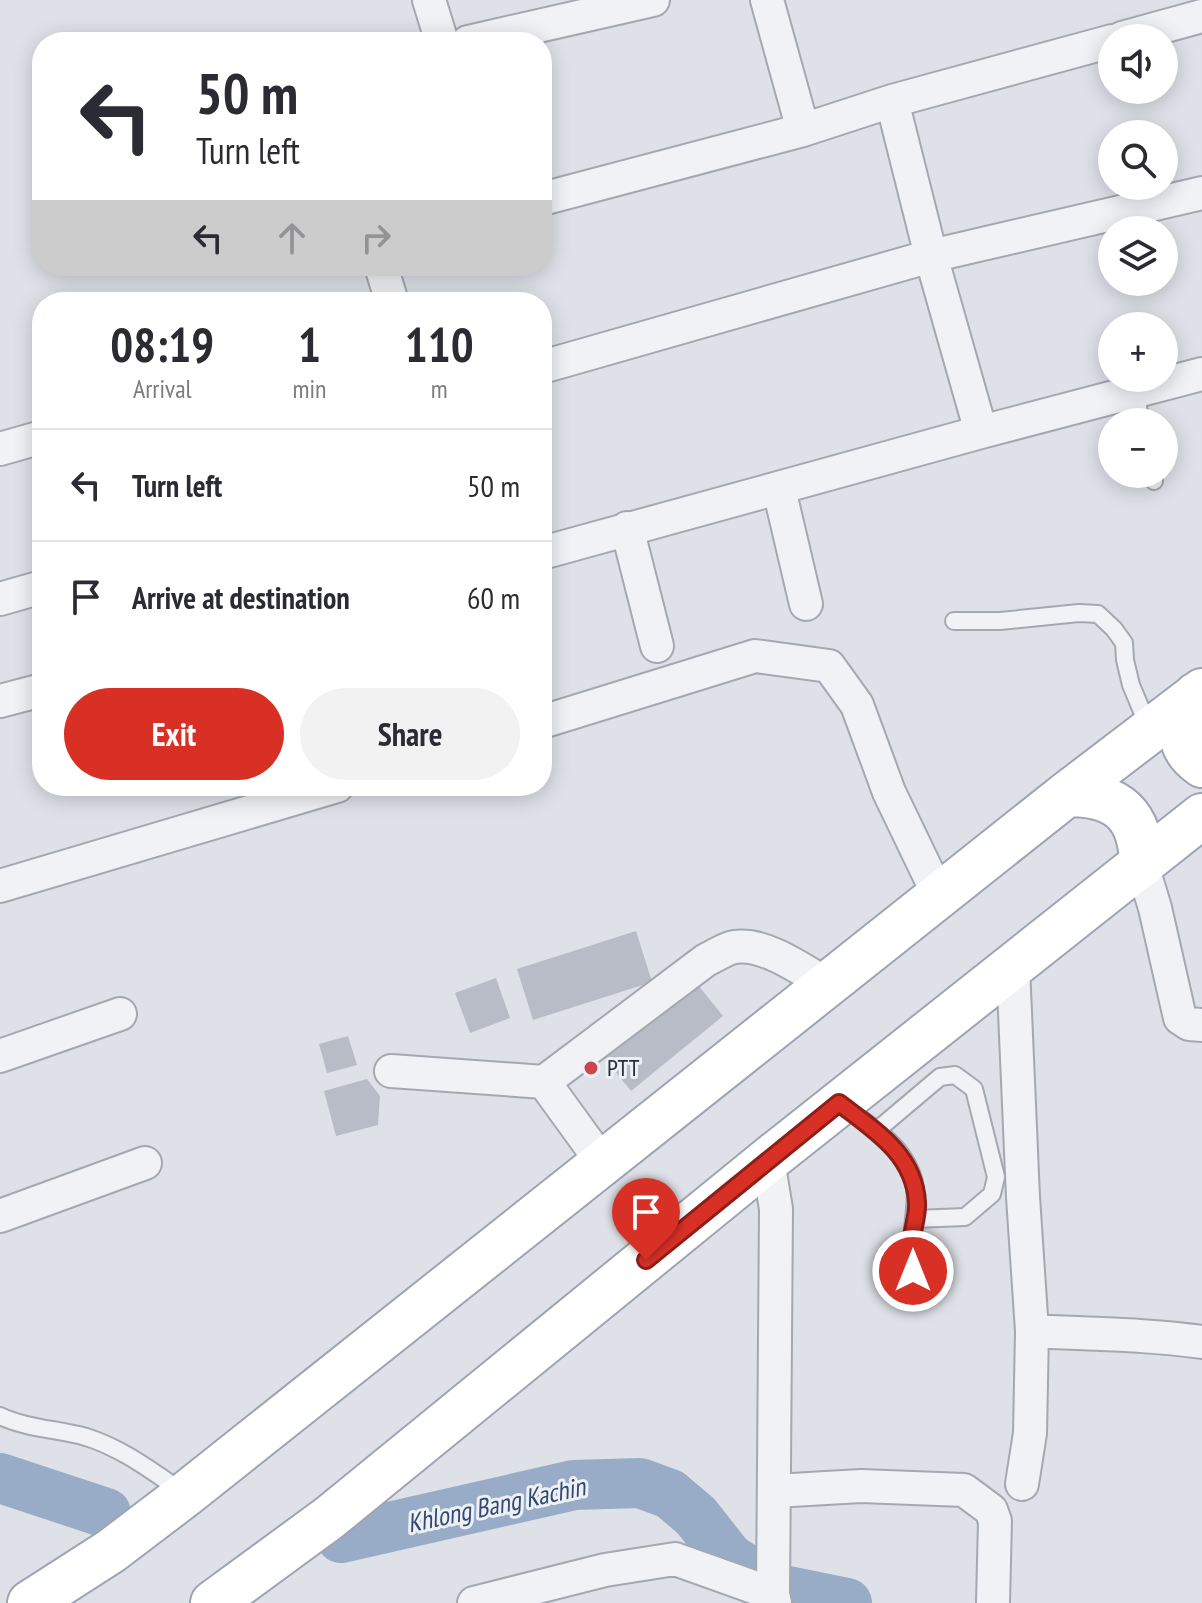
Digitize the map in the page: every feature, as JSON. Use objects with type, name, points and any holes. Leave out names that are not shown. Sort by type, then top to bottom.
[{"type":"main road","points":[[30,1603],[111,1551],[186,1494],[1067,794],[1199,693]]},
{"type":"main road","points":[[1199,693],[1182,728],[1184,746],[1192,758],[1202,765]]},
{"type":"main road","points":[[1067,794],[1093,794],[1114,802],[1125,812],[1142,849],[1142,865]]},
{"type":"main road","points":[[213,1603],[329,1518],[768,1160],[1202,816]]},
{"type":"street","points":[[429,0],[439,32]]},
{"type":"street","points":[[506,32],[603,6],[653,0]]},
{"type":"street","points":[[767,0],[803,130]]},
{"type":"street","points":[[1173,24],[1202,16]]},
{"type":"street","points":[[552,196],[803,130],[892,101],[1098,45]]},
{"type":"street","points":[[892,101],[931,256],[981,432]]},
{"type":"street","points":[[552,364],[931,256],[1202,193]]},
{"type":"street","points":[[552,550],[981,432],[1138,407],[1202,374]]},
{"type":"street","points":[[0,449],[32,440]]},
{"type":"street","points":[[779,489],[806,604]]},
{"type":"street","points":[[627,528],[657,646]]},
{"type":"street","points":[[0,599],[32,590]]},
{"type":"street","points":[[552,719],[755,656],[829,666],[857,705],[889,792],[939,896]]},
{"type":"street","points":[[0,701],[32,693]]},
{"type":"street","points":[[0,886],[288,796]]},
{"type":"street","points":[[1142,865],[1180,1018],[1189,1024],[1202,1025]]},
{"type":"street","points":[[391,1071],[544,1082],[706,960],[734,947],[752,948],[782,958],[828,985]]},
{"type":"street","points":[[1013,966],[1032,1331],[1030,1433],[1022,1484]]},
{"type":"street","points":[[0,1056],[120,1014]]},
{"type":"street","points":[[544,1082],[602,1162]]},
{"type":"street","points":[[474,1603],[605,1570],[675,1559],[774,1598],[776,1209],[768,1160]]},
{"type":"street","points":[[0,1216],[145,1163]]},
{"type":"street","points":[[1032,1331],[1132,1334],[1202,1342]]},
{"type":"street","points":[[774,1491],[861,1486],[964,1490],[991,1510],[995,1521],[993,1603]]},
{"type":"lane","points":[[954,621],[1098,614],[1124,643],[1131,685],[1150,730]]},
{"type":"lane","points":[[876,1131],[940,1077],[955,1075],[974,1089],[996,1177],[992,1194],[965,1217],[915,1219]]},
{"type":"lane","points":[[839,1103],[901,1155],[912,1175],[918,1204],[912,1240],[915,1301]]},
{"type":"lane","points":[[0,1416],[17,1424],[85,1437],[121,1451],[186,1494]]},
{"type":"building","points":[[636,931],[652,982],[533,1020],[517,969]]},
{"type":"building","points":[[496,978],[510,1018],[470,1033],[455,993]]},
{"type":"building","points":[[694,980],[723,1016],[631,1091],[602,1055]]},
{"type":"building","points":[[348,1036],[357,1065],[327,1073],[319,1044]]},
{"type":"building","points":[[367,1079],[380,1096],[378,1125],[336,1136],[324,1091]]},
{"type":"waterway","name":"Khlong Bang Kachin","points":[[0,1478],[106,1513]]},
{"type":"waterway","name":"Khlong Bang Kachin","points":[[341,1538],[574,1485],[640,1483],[670,1494],[696,1516],[729,1558],[760,1578]]},
{"type":"waterway","name":"Khlong Bang Kachin","points":[[788,1591],[847,1603]]},
{"type":"place","name":"PTT","points":[[591,1068]]},
{"type":"route","points":[[646,1260],[839,1103],[901,1155],[912,1175],[918,1204],[912,1240],[913,1271]]}]
